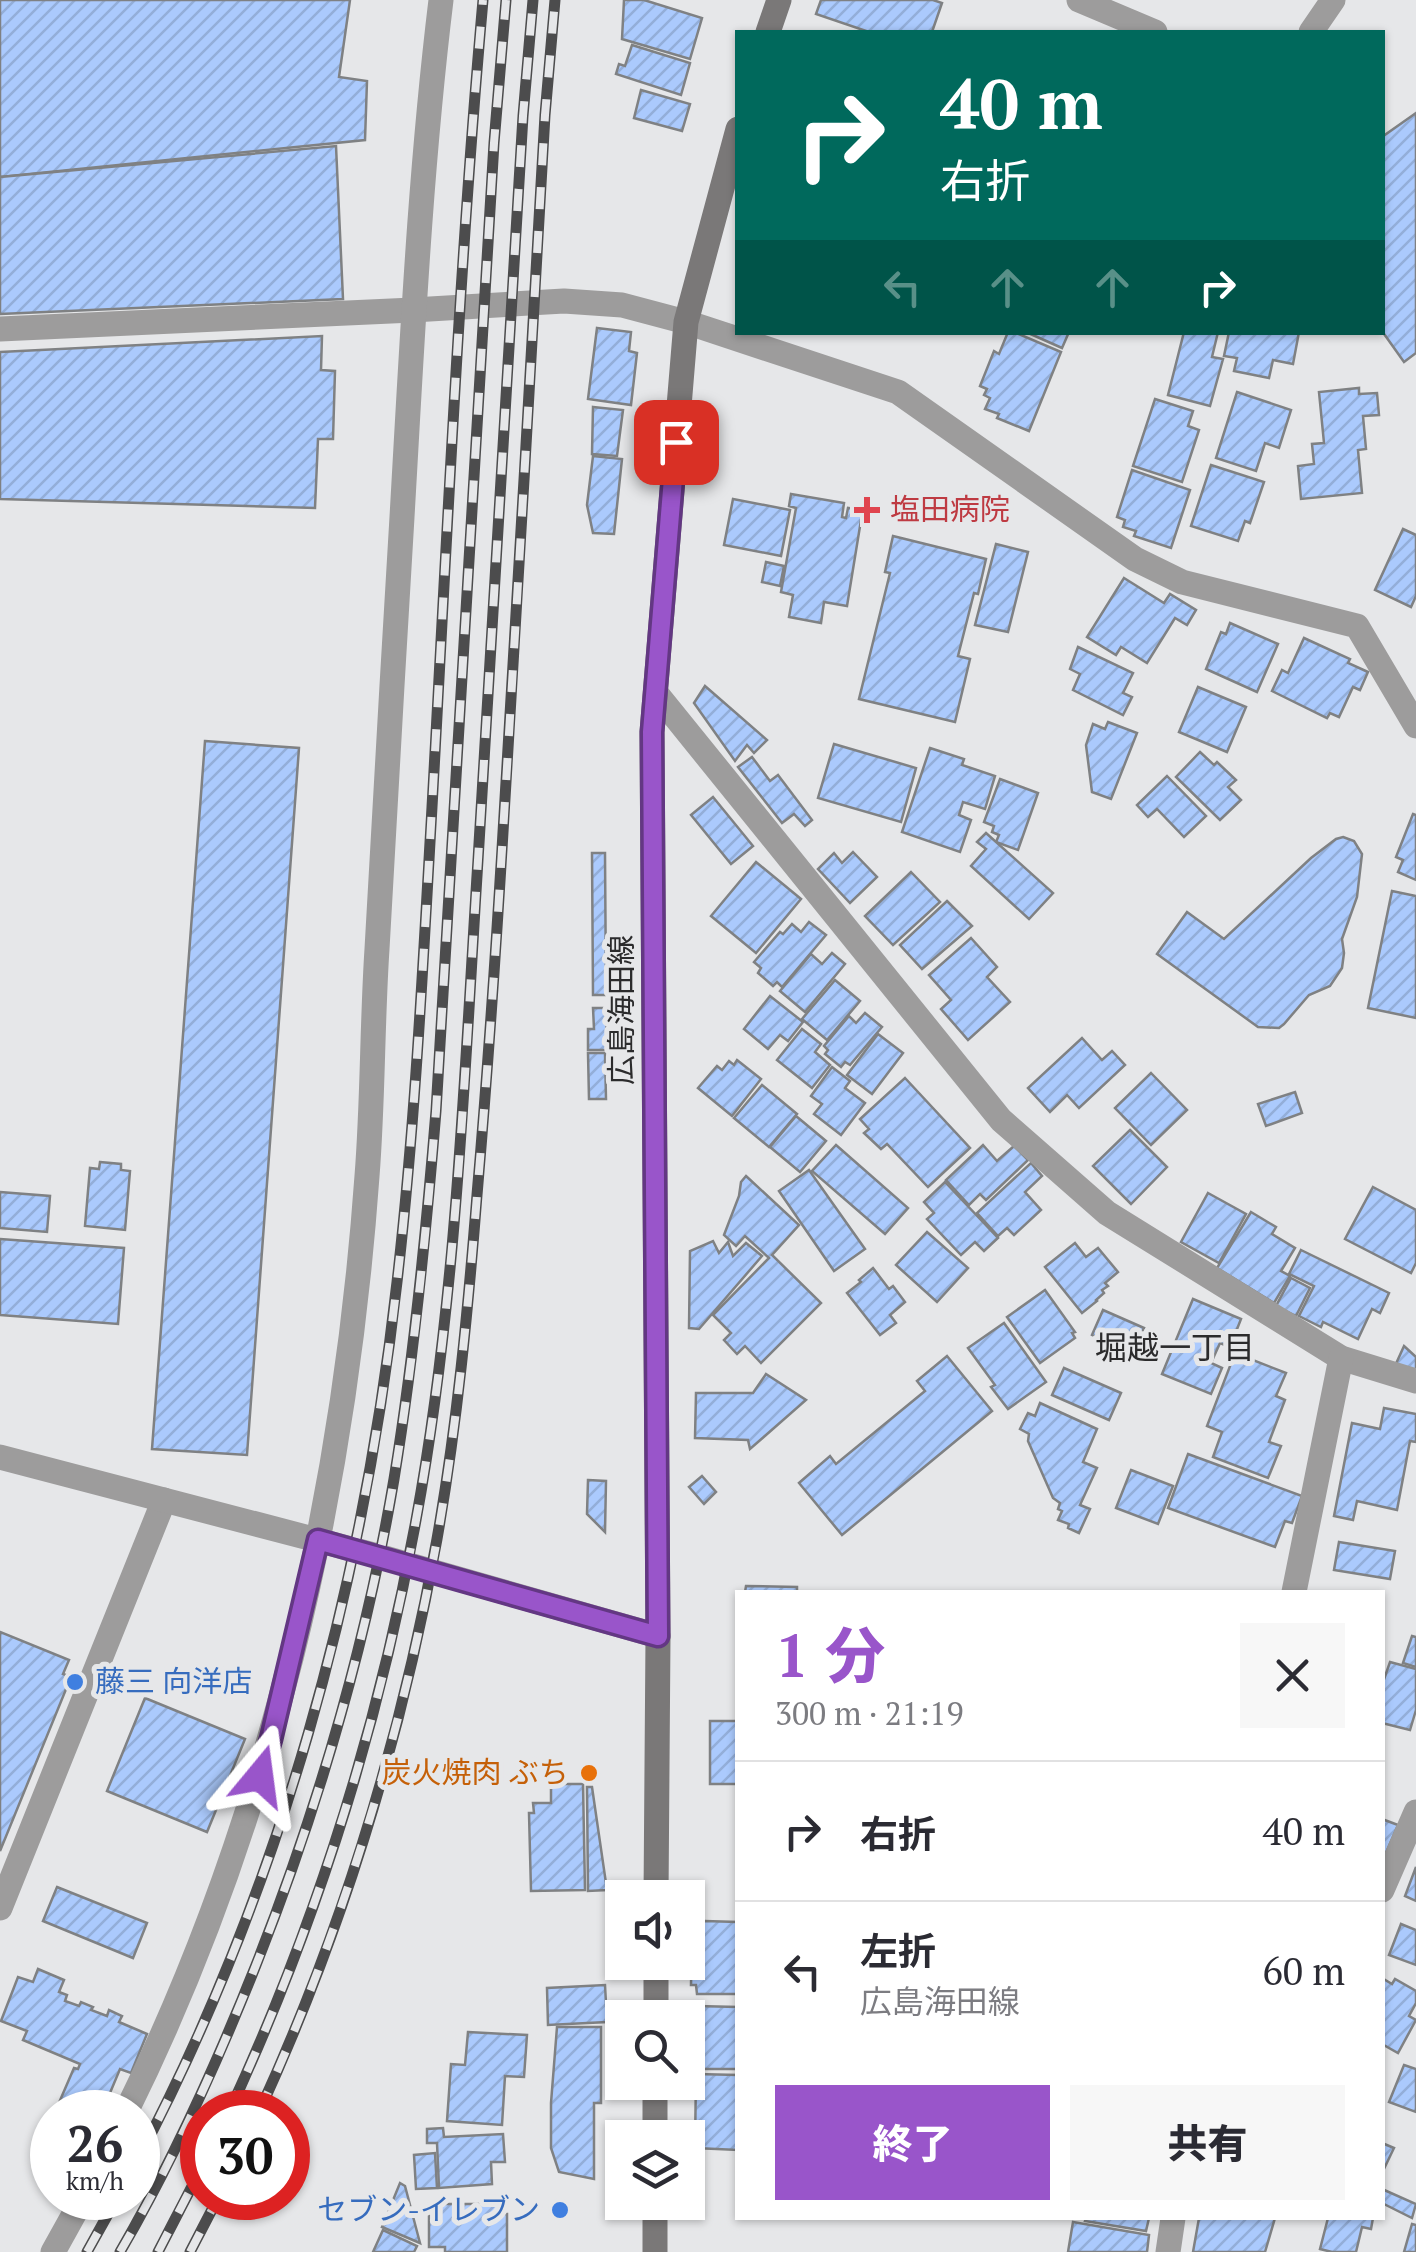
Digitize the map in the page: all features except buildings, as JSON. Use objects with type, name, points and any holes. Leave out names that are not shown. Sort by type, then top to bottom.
[{"type":"main road","points":[[769,30],[779,0]]},
{"type":"main road","name":"広島海田線","points":[[656,1880],[652,751],[686,322],[735,141]]},
{"type":"main road","points":[[654,2252],[655,2220]]},
{"type":"street","points":[[137,2090],[198,1954],[271,1739],[334,1464],[367,1178],[376,952],[420,202],[441,0]]},
{"type":"street","points":[[1079,0],[1150,30]]},
{"type":"street","points":[[1312,30],[1333,0]]},
{"type":"street","points":[[0,329],[564,300],[622,305],[686,322],[898,392],[1134,560],[1182,582],[1358,626],[1416,726]]},
{"type":"street","points":[[656,694],[1001,1120],[1108,1213],[1341,1358],[1416,1381]]},
{"type":"street","points":[[1294,1590],[1341,1358]]},
{"type":"street","points":[[0,1457],[318,1540],[658,1636]]},
{"type":"street","points":[[0,1908],[164,1500]]},
{"type":"street","points":[[1385,1883],[1416,1812]]},
{"type":"street","points":[[53,2252],[71,2220]]},
{"type":"street","points":[[1168,2252],[1173,2220]]},
{"type":"railway","points":[[160,2115],[234,1950],[274,1843],[308,1733],[338,1622],[382,1396],[414,1105],[460,303],[483,0]]},
{"type":"railway","points":[[120,2252],[210,2075],[300,1846],[354,1664],[394,1479],[419,1295],[436,1111],[506,0]]},
{"type":"railway","points":[[239,2090],[317,1896],[364,1748],[401,1597],[430,1438],[450,1274],[463,1108],[533,0]]},
{"type":"railway","points":[[269,2090],[343,1903],[387,1759],[423,1612],[450,1453],[470,1281],[491,1022],[555,0]]},
{"type":"railway","points":[[158,2252],[180,2210]]},
{"type":"railway","points":[[87,2252],[105,2220]]},
{"type":"railway","points":[[190,2252],[207,2220]]},
{"type":"place","name":"塩田病院","points":[[867,510]]},
{"type":"place","name":"藤三 向洋店","points":[[75,1682]]},
{"type":"place","name":"炭火焼肉 ぶち","points":[[589,1773]]},
{"type":"place","name":"セブン-イレブン","points":[[560,2210]]},
{"type":"district","name":"堀越一丁目","points":[[1175,1348]]},
{"type":"route","points":[[260,1776],[318,1540],[658,1636],[652,732],[676,442]]}]
